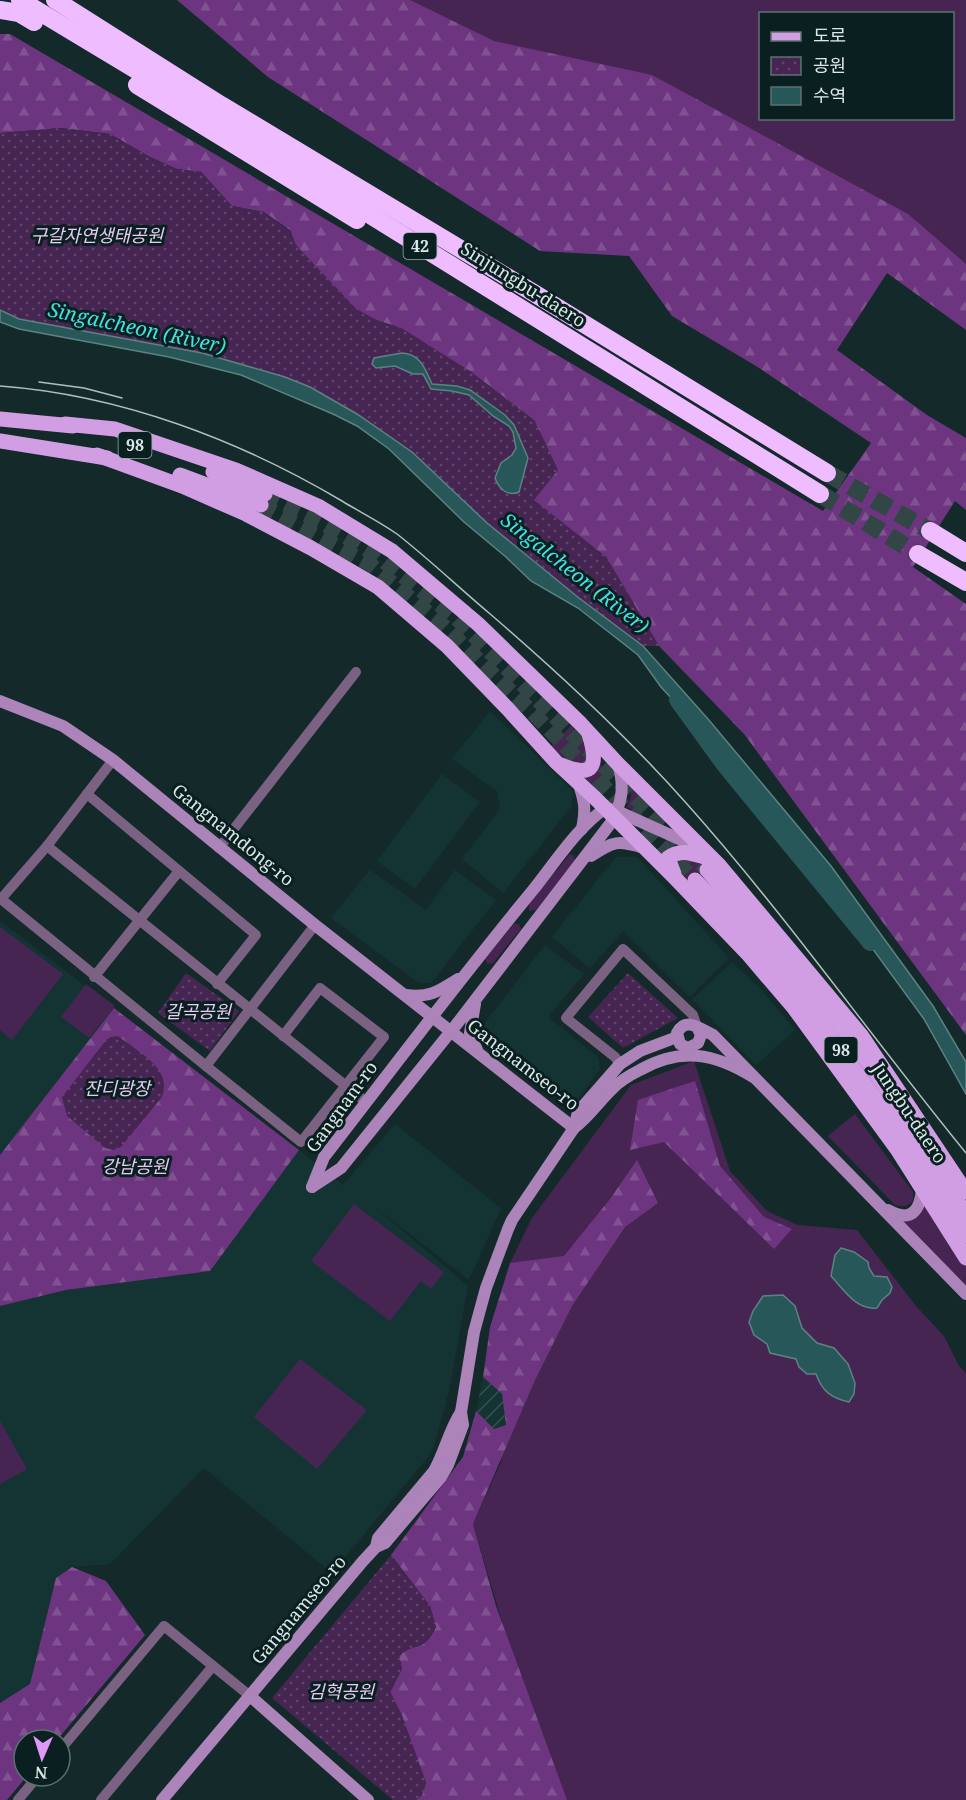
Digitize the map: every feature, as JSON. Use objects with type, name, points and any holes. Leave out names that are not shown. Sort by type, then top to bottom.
[{"type":"highway","name":"Sinjungbu-daero","points":[[20,0],[153,80],[820,494]]},
{"type":"highway","name":"Sinjungbu-daero","points":[[56,0],[221,105],[827,473]]},
{"type":"highway","points":[[0,10],[19,13],[332,206],[565,335]]},
{"type":"highway","points":[[930,531],[966,553]]},
{"type":"highway","points":[[918,554],[966,582]]},
{"type":"main road","name":"98","points":[[0,418],[65,424],[106,435],[221,474],[263,500],[186,477],[97,455],[1,441]]},
{"type":"main road","points":[[65,424],[115,429],[236,470],[318,506],[392,550],[478,624],[589,732],[707,868],[861,1035],[966,1192]]},
{"type":"main road","points":[[97,455],[182,486],[246,514],[311,548],[378,587],[447,646],[556,762],[613,812],[768,977],[848,1079],[897,1149],[966,1257]]},
{"type":"main road","points":[[556,762],[577,770],[591,767],[595,756],[589,732]]},
{"type":"main road","points":[[675,878],[668,858],[675,852],[685,851],[707,868]]},
{"type":"main road","name":"Jungbu-daero","points":[[707,868],[861,1053],[966,1215]]},
{"type":"main road","name":"Jungbu-daero","points":[[707,868],[730,915],[804,1000],[911,1149],[966,1236]]},
{"type":"street","points":[[219,848],[356,672]]},
{"type":"street","name":"Gangnamdong-ro","points":[[0,701],[63,726],[113,760],[219,848],[432,1017]]},
{"type":"street","points":[[113,760],[47,846],[1,899],[94,977],[301,1142],[384,1037],[320,988],[283,1036]]},
{"type":"street","points":[[618,764],[623,793],[613,812],[688,843],[707,868]]},
{"type":"street","points":[[578,781],[586,811],[582,831],[597,843]]},
{"type":"street","points":[[87,794],[256,935],[217,984]]},
{"type":"street","name":"Gangnam-ro","points":[[613,812],[597,843],[341,1168],[312,1187],[324,1157],[467,973],[582,831],[599,813],[613,812]]},
{"type":"street","points":[[582,861],[605,847],[623,842],[647,849]]},
{"type":"street","points":[[47,846],[366,1102]]},
{"type":"street","points":[[94,977],[179,871]]},
{"type":"street","points":[[206,1066],[315,925]]},
{"type":"street","points":[[574,1128],[588,1118],[628,1070],[650,1057],[700,1039],[691,1026],[693,1015],[623,949],[566,1018],[615,1057],[620,1064]]},
{"type":"street","points":[[405,995],[421,997],[435,994],[467,973]]},
{"type":"street","points":[[477,997],[470,1033],[479,1054]]},
{"type":"street","name":"Gangnamseo-ro","points":[[162,1800],[376,1547],[378,1538],[434,1471],[440,1461],[453,1423],[461,1412],[474,1332],[486,1288],[508,1229],[574,1128],[432,1017]]},
{"type":"street","points":[[684,1044],[679,1029],[691,1026],[713,1035],[966,1294]]},
{"type":"street","points":[[574,1128],[579,1112],[620,1064],[640,1051],[684,1044],[721,1053],[753,1077]]},
{"type":"street","points":[[613,1088],[632,1074],[670,1056],[699,1055],[734,1065]]},
{"type":"street","points":[[879,1205],[903,1216],[912,1214],[918,1210],[922,1189]]},
{"type":"street","points":[[72,1736],[164,1626],[250,1696],[368,1800]]},
{"type":"street","points":[[101,1800],[213,1666]]},
{"type":"street","points":[[18,1800],[28,1788]]},
{"type":"shaded area","points":[[490,711],[573,791],[571,807],[503,893],[462,859],[500,809],[497,791],[452,759]]},
{"type":"shaded area","points":[[442,774],[480,802],[415,889],[377,861]]},
{"type":"shaded area","points":[[616,857],[637,857],[729,958],[690,997],[623,931],[590,968],[552,937]]},
{"type":"shaded area","points":[[370,870],[426,910],[455,870],[496,900],[431,983],[419,983],[331,918]]},
{"type":"shaded area","points":[[0,921],[114,1008],[0,1155]]},
{"type":"shaded area","points":[[545,945],[584,974],[548,1017],[598,1057],[600,1069],[577,1100],[563,1103],[481,1041],[480,1029]]},
{"type":"shaded area","points":[[732,962],[759,987],[795,1030],[756,1065],[692,999]]},
{"type":"shaded area","points":[[395,1124],[501,1208],[469,1280],[372,1205],[468,1286],[449,1391],[434,1446],[428,1457],[332,1573],[204,1468],[110,1564],[72,1567],[56,1578],[30,1684],[0,1703],[0,1306],[66,1290],[209,1271],[299,1150],[343,1185]]},
{"type":"shaded area","points":[[483,1377],[502,1394],[506,1425],[494,1429],[476,1411]]},
{"type":"green space","points":[[177,0],[410,0],[494,41],[652,75],[908,214],[966,264],[966,330],[887,273],[837,350],[927,415],[966,438],[966,510],[955,501],[913,567],[966,604],[966,1035],[744,734],[659,646],[606,557],[533,500],[535,421],[471,372],[401,328],[376,320],[356,309],[295,245],[291,231],[264,212],[232,206],[201,172],[177,169],[150,157],[110,134],[61,128],[0,133],[0,34],[10,34],[823,511],[871,443],[756,366],[672,316],[629,256],[540,251],[268,77]]},
{"type":"green space","points":[[397,0],[966,0],[966,272],[494,41]]},
{"type":"green space","name":"구갈자연생태공원","points":[[61,128],[110,134],[150,157],[177,169],[201,172],[232,206],[264,212],[291,232],[296,245],[356,309],[376,320],[401,328],[471,372],[535,421],[558,470],[534,500],[606,557],[659,646],[643,646],[579,598],[487,523],[398,442],[357,414],[310,387],[216,356],[19,319],[0,310],[0,133]]},
{"type":"green space","points":[[572,725],[577,737],[588,747],[588,757],[584,763],[574,764],[549,748]]},
{"type":"green space","points":[[600,758],[604,782],[595,792],[574,772]]},
{"type":"green space","points":[[630,784],[648,803],[637,813],[627,807],[631,797]]},
{"type":"green space","points":[[570,854],[574,856],[575,861],[536,910],[529,911],[529,904]]},
{"type":"green space","points":[[685,857],[709,867],[688,888],[676,869],[675,862]]},
{"type":"green space","points":[[514,924],[519,924],[521,929],[493,963],[487,964],[485,958]]},
{"type":"green space","points":[[0,927],[63,974],[12,1040],[0,1030]]},
{"type":"green space","name":"갈곡공원","points":[[186,973],[239,1011],[210,1051],[158,1013]]},
{"type":"green space","points":[[628,973],[678,1018],[623,1048],[588,1017]]},
{"type":"green space","points":[[86,984],[115,1006],[89,1038],[61,1017]]},
{"type":"green space","name":"강남공원","points":[[114,1008],[299,1150],[210,1271],[66,1290],[0,1306],[0,1155]]},
{"type":"green space","name":"잔디광장","points":[[118,1036],[152,1062],[163,1077],[164,1087],[162,1097],[121,1147],[114,1150],[105,1148],[67,1116],[62,1097],[106,1040]]},
{"type":"green space","points":[[694,1061],[730,1171],[767,1211],[798,1225],[857,1230],[916,1306],[944,1336],[959,1366],[966,1373],[966,1800],[555,1800],[473,1524],[501,1462],[517,1362],[510,1263],[532,1218],[631,1085]]},
{"type":"green space","points":[[695,1081],[720,1166],[764,1217],[792,1229],[774,1249],[664,1142],[630,1150],[638,1100]]},
{"type":"green space","points":[[855,1114],[913,1192],[913,1201],[909,1204],[895,1205],[828,1136]]},
{"type":"green space","points":[[637,1160],[658,1203],[625,1227],[572,1306],[535,1380],[473,1524],[496,1606],[567,1800],[416,1800],[422,1795],[426,1783],[402,1716],[390,1692],[402,1669],[399,1656],[427,1641],[436,1627],[430,1606],[391,1555],[463,1457],[476,1411],[494,1429],[506,1425],[502,1394],[483,1377],[490,1327],[510,1263],[564,1256],[610,1199]]},
{"type":"green space","points":[[925,1202],[966,1265],[966,1290],[893,1215]]},
{"type":"green space","points":[[354,1204],[444,1272],[431,1289],[421,1281],[390,1321],[311,1261]]},
{"type":"green space","points":[[300,1359],[367,1410],[317,1469],[254,1417]]},
{"type":"green space","points":[[0,1421],[27,1469],[0,1484]]},
{"type":"green space","name":"김혁공원","points":[[391,1555],[430,1606],[436,1627],[427,1641],[399,1655],[402,1669],[390,1691],[402,1716],[426,1783],[422,1795],[416,1800],[393,1800],[272,1698]]},
{"type":"green space","points":[[72,1567],[106,1581],[145,1635],[67,1728],[12,1728],[12,1788],[17,1788],[7,1800],[0,1800],[0,1703],[30,1684],[56,1578]]},
{"type":"water","points":[[0,310],[19,319],[202,353],[285,377],[310,387],[357,414],[412,452],[487,523],[579,598],[643,646],[708,719],[831,866],[933,1006],[966,1062],[966,1094],[924,1019],[791,837],[699,728],[661,687],[638,655],[578,608],[531,581],[464,522],[389,449],[357,426],[333,414],[241,375],[169,357],[19,329],[0,322]]},
{"type":"water","points":[[402,353],[418,359],[432,384],[457,386],[470,390],[505,415],[514,425],[528,458],[519,492],[504,491],[495,478],[501,463],[512,455],[516,448],[513,432],[509,426],[493,416],[469,395],[431,389],[423,374],[413,374],[395,366],[376,368],[372,364],[374,358]]},
{"type":"water","points":[[841,1248],[854,1252],[868,1262],[874,1276],[887,1277],[892,1287],[890,1293],[877,1308],[863,1306],[857,1302],[831,1276],[835,1255]]},
{"type":"water","points":[[783,1295],[795,1306],[802,1328],[817,1343],[834,1348],[848,1364],[855,1383],[854,1394],[849,1402],[828,1393],[816,1374],[807,1374],[799,1367],[796,1359],[770,1353],[767,1344],[754,1335],[749,1322],[763,1296]]},
{"type":"waterway","name":"Singalcheon (River)","points":[[677,700],[724,765],[870,943]]},
{"type":"tunnel","points":[[827,473],[930,531]]},
{"type":"tunnel","points":[[265,494],[321,522],[377,556],[456,618],[707,870]]},
{"type":"tunnel","points":[[820,494],[918,554]]},
{"type":"tunnel","points":[[261,505],[371,565],[445,627],[531,711],[695,880]]},
{"type":"tram line","points":[[39,382],[84,388],[122,398]]},
{"type":"tram line","points":[[0,386],[90,399],[178,424],[220,440],[303,479],[397,534],[566,682],[664,778],[759,889],[966,1153]]}]
